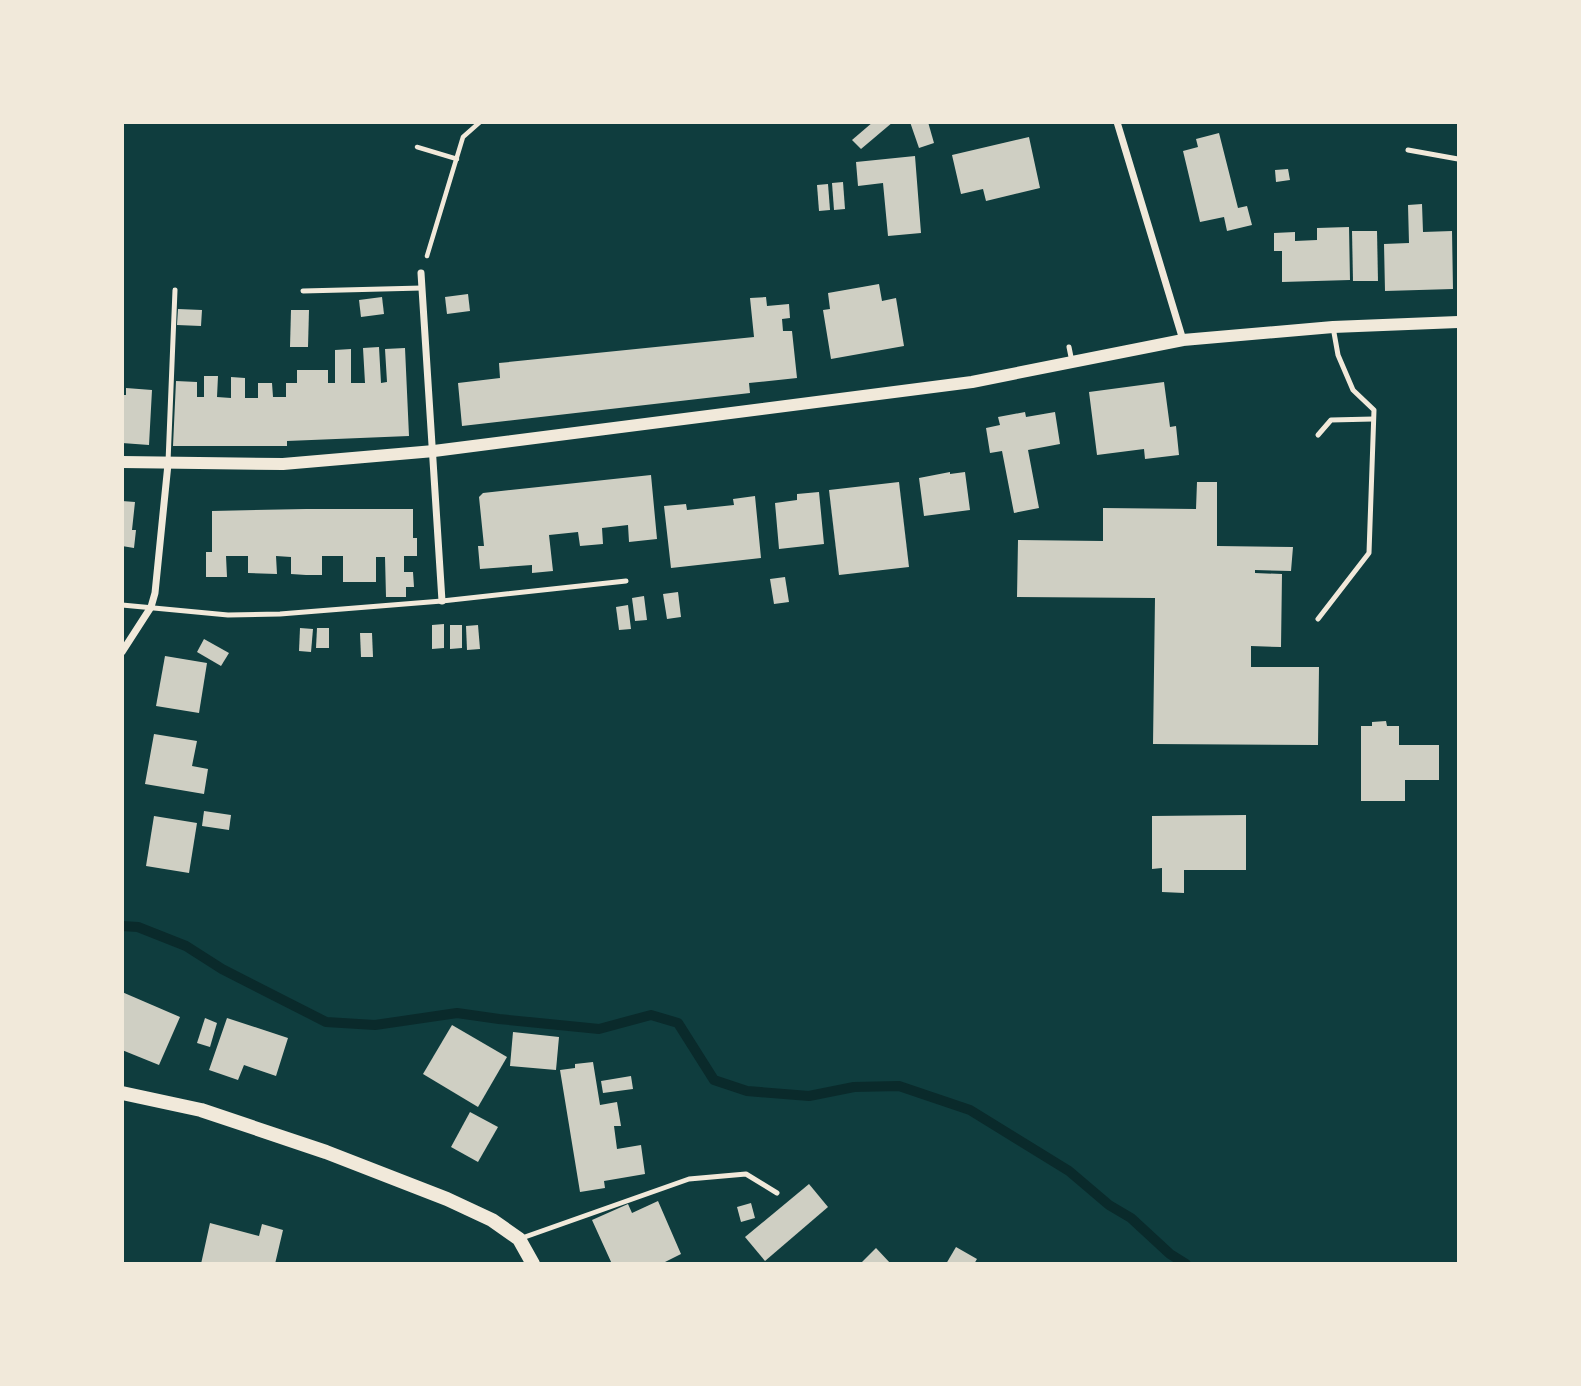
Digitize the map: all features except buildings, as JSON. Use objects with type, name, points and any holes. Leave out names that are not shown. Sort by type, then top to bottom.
[{"type":"main road","points":[[122,1093],[201,1110],[314,1148],[447,1199],[492,1220],[519,1239],[533,1264]]},
{"type":"street","points":[[1117,122],[1182,340]]},
{"type":"street","points":[[421,273],[442,601]]},
{"type":"street","points":[[122,462],[283,464],[434,451],[972,382],[1182,340],[1334,327],[1458,322]]},
{"type":"street","points":[[122,652],[151,607],[155,593],[168,464]]},
{"type":"lane","points":[[1409,150],[1458,159]]},
{"type":"lane","points":[[303,291],[422,288]]},
{"type":"lane","points":[[168,464],[175,290]]},
{"type":"lane","points":[[1318,619],[1369,553],[1374,410],[1353,390],[1338,355],[1334,327]]},
{"type":"lane","points":[[1069,347],[1072,362]]},
{"type":"lane","points":[[1318,435],[1331,420],[1373,419]]},
{"type":"lane","points":[[122,605],[228,615],[267,614],[442,601],[626,581]]},
{"type":"lane","points":[[519,1239],[689,1179],[746,1174],[777,1193]]},
{"type":"path","points":[[421,273],[463,137],[480,122]]},
{"type":"path","points":[[417,147],[457,159]]},
{"type":"waterway","points":[[122,926],[138,927],[186,946],[222,969],[326,1022],[375,1025],[457,1013],[599,1029],[651,1015],[678,1023],[714,1080],[747,1091],[809,1096],[854,1087],[899,1086],[970,1110],[1069,1171],[1109,1205],[1131,1218],[1170,1254],[1186,1264]]}]
